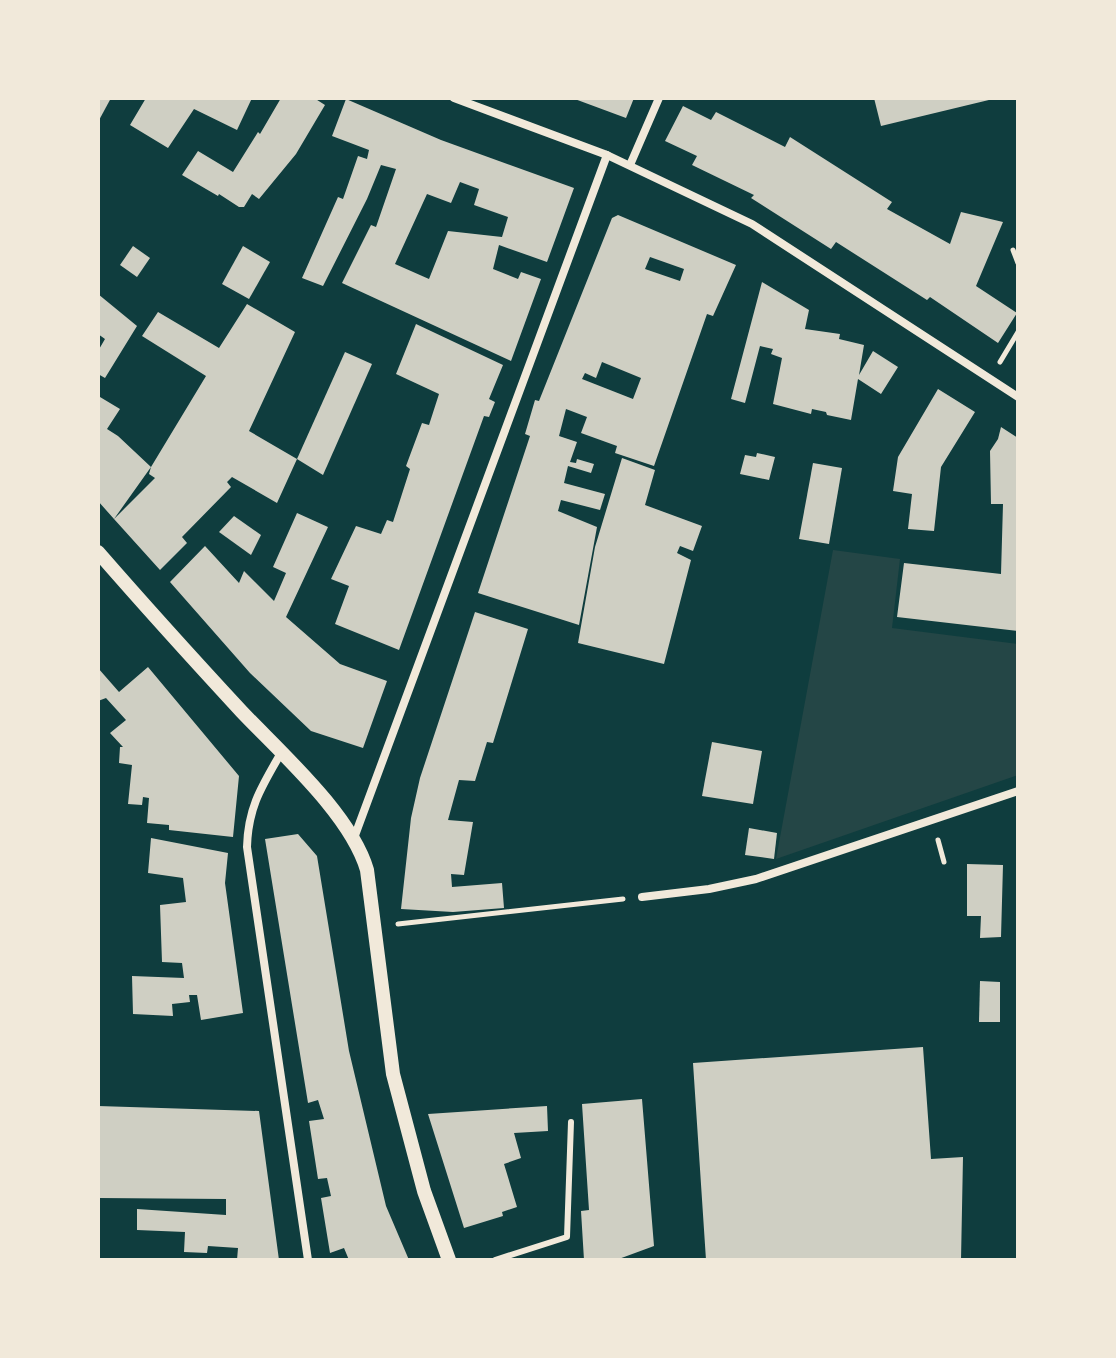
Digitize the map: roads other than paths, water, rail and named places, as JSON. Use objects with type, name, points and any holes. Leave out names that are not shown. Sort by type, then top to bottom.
[{"type":"street","points":[[454,98],[607,155],[752,224],[1018,397]]},
{"type":"street","points":[[630,165],[659,98]]},
{"type":"street","points":[[354,838],[607,155]]},
{"type":"street","points":[[98,552],[165,630],[281,753],[361,850],[367,870],[393,1074],[424,1191],[449,1260]]},
{"type":"street","points":[[281,753],[255,798],[247,822],[247,847],[308,1260]]},
{"type":"street","points":[[642,897],[709,889],[756,879],[1018,791]]},
{"type":"lane","points":[[495,1260],[567,1237],[571,1122]]}]
